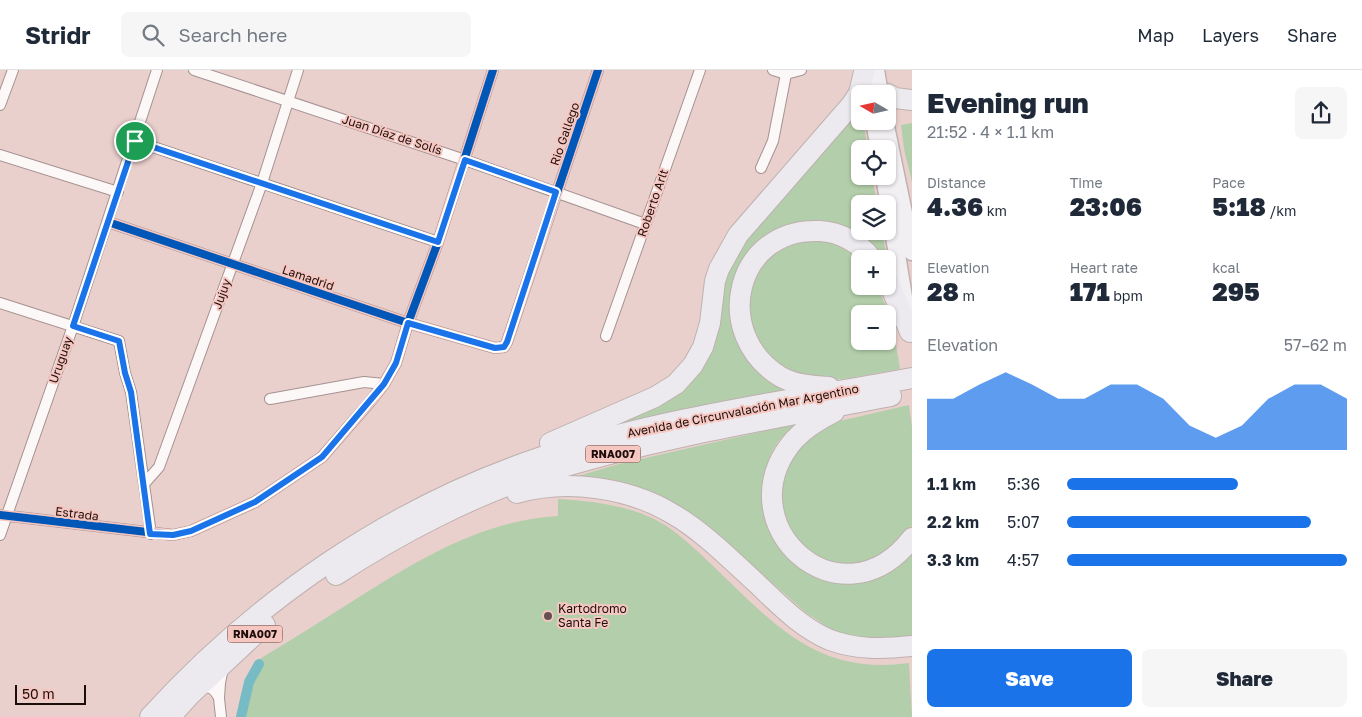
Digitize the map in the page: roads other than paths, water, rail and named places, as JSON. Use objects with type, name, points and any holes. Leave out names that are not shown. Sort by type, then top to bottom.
[{"type":"highway","points":[[427,503],[504,463],[655,397],[676,384],[693,365],[703,347],[710,323],[715,281],[724,258],[738,235],[852,104],[859,93],[876,84],[895,98],[912,100]]},
{"type":"highway","points":[[851,396],[781,377],[762,361],[746,340],[739,317],[739,294],[746,272],[759,253],[772,242],[788,235],[807,231],[828,232],[848,239],[861,250]]},
{"type":"highway","points":[[894,295],[911,336]]},
{"type":"highway","name":"Avenida de Circunvalación Mar Argentino","points":[[150,717],[208,657],[252,618],[314,573],[374,534],[427,503],[538,458],[599,440],[722,413],[851,396],[906,386]]},
{"type":"highway","points":[[851,396],[804,430],[794,440],[782,458],[775,478],[772,498],[779,531],[790,547],[801,558],[830,572],[841,574],[853,574],[877,567],[901,552],[912,538]]},
{"type":"highway","name":"Avenida de Circunvalación Mar Argentino","points":[[392,542],[446,513],[542,473],[599,457],[709,432],[851,396]]},
{"type":"highway","points":[[392,542],[489,502],[531,489],[549,487],[597,489],[630,496],[671,513],[723,552],[796,620],[816,633],[847,645],[865,648],[912,646]]},
{"type":"highway","name":"RNA007","points":[[170,717],[198,688],[287,606],[352,564],[392,542]]},
{"type":"main road","points":[[888,130],[912,252]]},
{"type":"main road","points":[[886,185],[911,336]]},
{"type":"street","points":[[0,105],[13,70]]},
{"type":"street","name":"Uruguay","points":[[0,535],[3,516],[73,326],[157,70]]},
{"type":"street","name":"Juan Díaz de Solís","points":[[194,70],[465,160],[645,224]]},
{"type":"street","name":"Jujuy","points":[[144,484],[159,467],[262,183],[298,70]]},
{"type":"street","name":"Rio Gallego","points":[[504,347],[598,70]]},
{"type":"street","name":"Roberto Arlt","points":[[606,336],[700,70]]},
{"type":"street","points":[[773,70],[786,74],[801,70]]},
{"type":"street","name":"Estrada","points":[[3,516],[150,534],[173,535],[191,531],[269,493],[322,457],[384,384],[396,363],[408,323],[438,242],[465,160],[489,71]]},
{"type":"street","points":[[761,168],[773,140],[786,74]]},
{"type":"street","points":[[135,141],[438,242]]},
{"type":"street","points":[[0,155],[118,192]]},
{"type":"street","name":"Lamadrid","points":[[108,222],[408,323],[495,348],[504,347]]},
{"type":"street","points":[[0,303],[119,341],[131,392],[150,534]]},
{"type":"street","points":[[270,399],[364,382],[384,384]]},
{"type":"street","points":[[221,717],[219,698],[221,675],[226,662]]},
{"type":"street","points":[[198,688],[207,686],[215,690],[219,698]]},
{"type":"waterway","points":[[241,717],[249,682],[259,664]]},
{"type":"place","name":"Kartodromo Santa Fe","points":[[548,616]]}]
